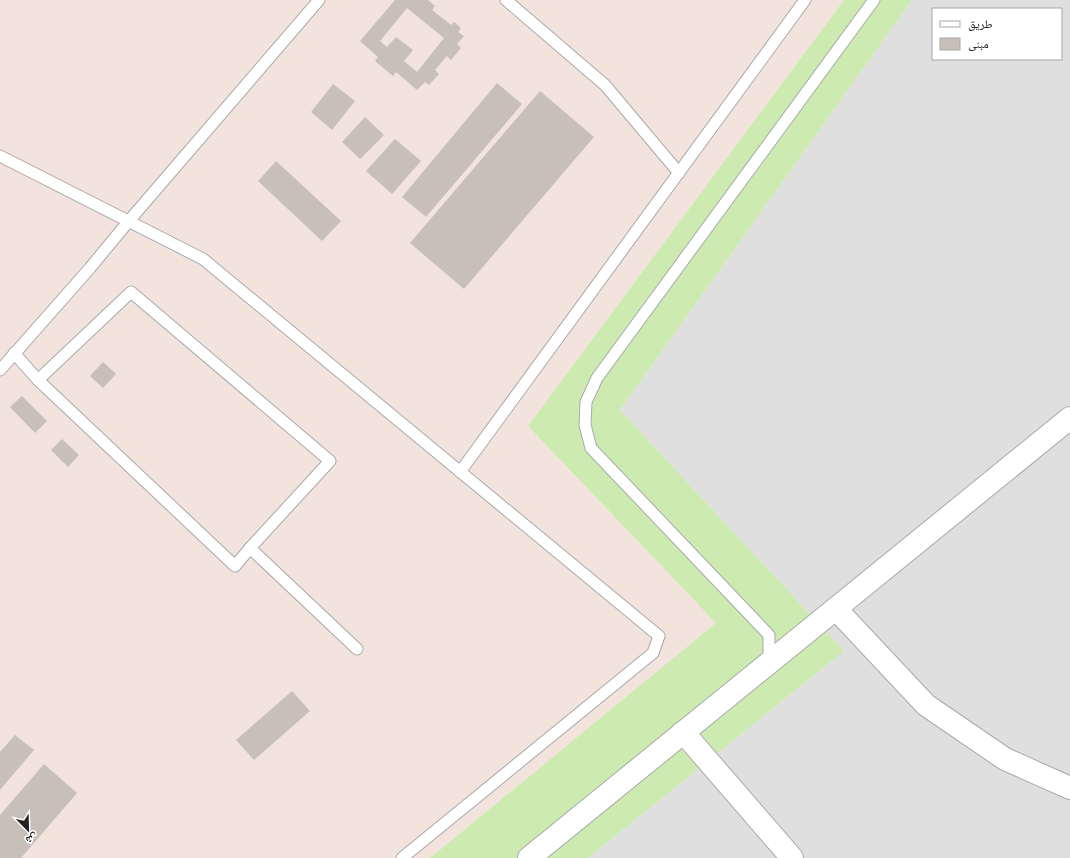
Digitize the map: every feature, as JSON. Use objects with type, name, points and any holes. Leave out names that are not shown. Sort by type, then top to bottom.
[{"type":"street","points":[[529,858],[1070,418]]},
{"type":"street","points":[[836,609],[926,705],[1005,759],[1070,788]]},
{"type":"street","points":[[683,732],[792,858]]},
{"type":"lane","points":[[0,370],[90,268],[319,0]]},
{"type":"lane","points":[[506,0],[605,85],[679,173]]},
{"type":"lane","points":[[460,472],[805,0]]},
{"type":"lane","points":[[769,663],[769,635],[591,448],[585,425],[586,402],[597,378],[874,0]]},
{"type":"lane","points":[[0,156],[203,259],[659,636],[653,653],[402,858]]},
{"type":"lane","points":[[14,354],[38,380],[235,566],[330,461],[131,292],[38,380]]},
{"type":"lane","points":[[250,548],[356,649]]},
{"type":"shaded area","points":[[0,0],[844,0],[528,426],[716,623],[430,858],[0,858]]},
{"type":"shaded area","points":[[912,0],[1070,0],[1070,858],[588,858],[844,651],[620,410]]},
{"type":"green space","points":[[844,0],[912,0],[620,410],[844,651],[588,858],[430,858],[716,623],[528,426]]},
{"type":"building","points":[[395,0],[428,0],[435,6],[432,10],[451,25],[454,22],[461,28],[458,32],[464,36],[457,44],[461,48],[451,60],[447,56],[435,70],[439,74],[429,85],[425,82],[417,90],[396,72],[393,76],[375,61],[378,57],[360,41]],"holes":[[[407,8],[444,38],[417,72],[404,61],[413,50],[396,37],[387,47],[380,41]]]},
{"type":"building","points":[[497,83],[522,104],[426,217],[402,197]]},
{"type":"building","points":[[333,84],[355,101],[332,130],[311,112]]},
{"type":"building","points":[[540,91],[594,137],[464,289],[410,243]]},
{"type":"building","points":[[365,117],[384,135],[360,159],[342,142]]},
{"type":"building","points":[[395,139],[421,161],[392,194],[366,171]]},
{"type":"building","points":[[276,161],[341,221],[322,241],[258,181]]},
{"type":"building","points":[[103,362],[116,374],[103,388],[90,376]]},
{"type":"building","points":[[22,396],[47,421],[35,433],[10,407]]},
{"type":"building","points":[[62,439],[79,455],[68,467],[51,450]]},
{"type":"building","points":[[292,691],[310,711],[254,760],[236,740]]},
{"type":"building","points":[[15,735],[34,750],[0,790],[0,752]]},
{"type":"building","points":[[44,764],[77,793],[21,858],[0,858],[0,815]]}]
